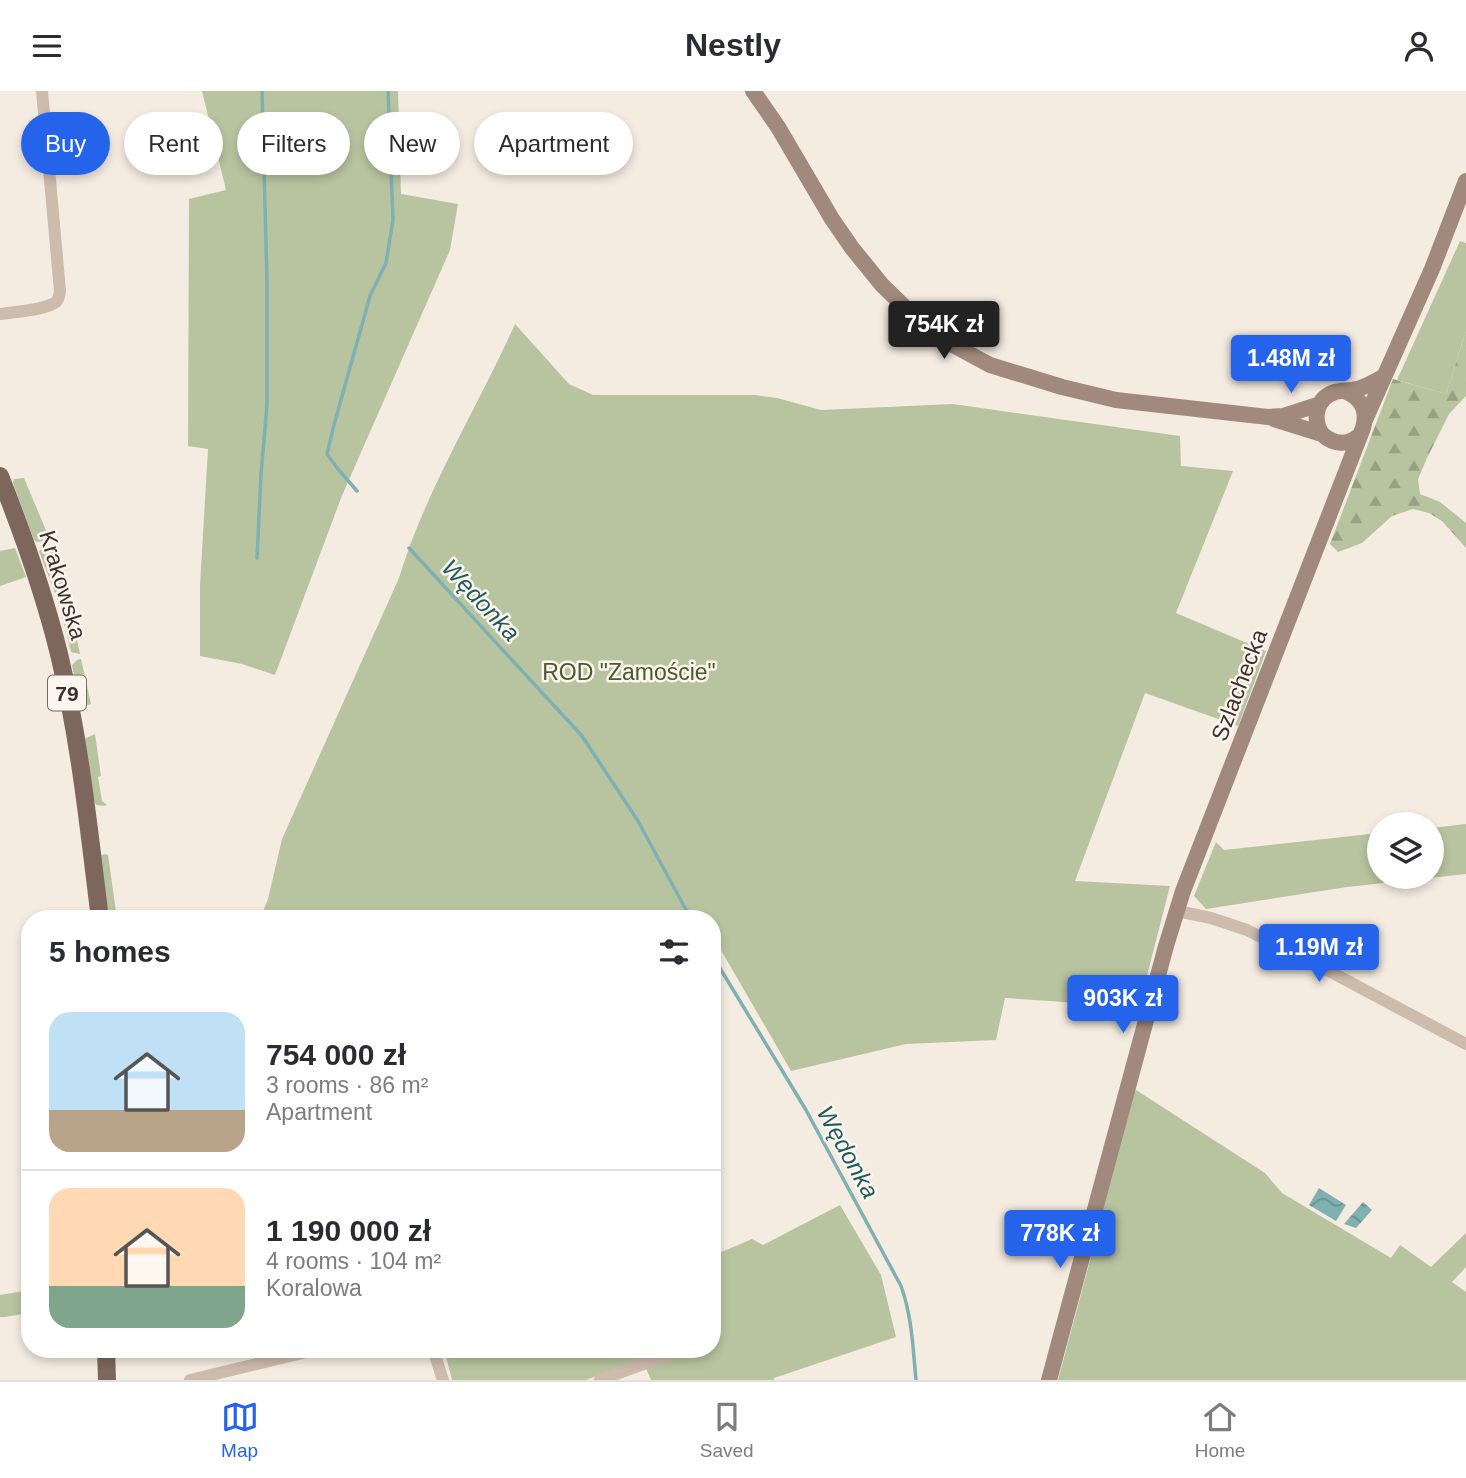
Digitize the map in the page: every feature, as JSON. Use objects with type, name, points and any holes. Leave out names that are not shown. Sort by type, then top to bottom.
[{"type":"main road","name":"Krakowska","points":[[0,476],[37,577],[60,657],[83,789],[99,910]]},
{"type":"main road","points":[[106,1358],[107,1380]]},
{"type":"street","points":[[0,314],[44,307],[59,299],[42,91]]},
{"type":"street","points":[[753,91],[778,127],[832,219],[881,285],[917,319],[953,345],[990,365],[1116,400],[1268,417],[1283,416],[1320,404]]},
{"type":"street","name":"Szlachecka","points":[[1049,1380],[1177,911],[1362,428],[1432,269],[1466,181]]},
{"type":"street","points":[[1344,475],[1339,455],[1316,422],[1317,409],[1328,395],[1364,387],[1383,377]]},
{"type":"street","points":[[1268,417],[1337,443],[1349,442],[1362,428],[1364,414],[1362,403],[1344,391]]},
{"type":"street","points":[[1177,911],[1211,918],[1247,930],[1466,1044]]},
{"type":"street","points":[[190,1380],[279,1358]]},
{"type":"street","points":[[436,1358],[443,1380]]},
{"type":"street","points":[[600,1380],[660,1358]]},
{"type":"green space","points":[[202,91],[398,91],[399,112],[364,112],[364,175],[400,175],[401,194],[458,204],[450,250],[341,498],[275,675],[242,664],[200,656],[200,585],[208,449],[188,446],[189,199],[226,190],[222,175],[223,112],[207,112]]},
{"type":"green space","points":[[1460,241],[1466,243],[1466,331],[1446,394],[1397,380]]},
{"type":"green space","name":"ROD \"Zamoście\"","points":[[515,324],[569,384],[593,395],[755,395],[821,410],[953,404],[1180,436],[1181,466],[1233,471],[1176,613],[1266,651],[1238,726],[1145,693],[1075,881],[1170,886],[1139,1007],[1005,998],[996,1040],[906,1044],[791,1071],[721,950],[721,910],[264,910],[282,839],[399,578],[423,513]]},
{"type":"green space","points":[[1466,331],[1466,396],[1449,414],[1418,479],[1420,494],[1440,502],[1466,523],[1466,548],[1442,521],[1429,513],[1413,509],[1392,516],[1362,543],[1338,552],[1330,544],[1393,379],[1446,394]]},
{"type":"green space","points":[[24,478],[50,540],[34,540],[13,483],[14,479]]},
{"type":"green space","points":[[51,546],[69,601],[58,601],[39,551]]},
{"type":"green space","points":[[15,548],[26,577],[0,586],[0,551]]},
{"type":"green space","points":[[71,611],[80,654],[71,652],[62,615]]},
{"type":"green space","points":[[81,659],[91,704],[87,705],[82,704],[79,699],[72,665]]},
{"type":"green space","points":[[95,734],[101,776],[98,777],[102,801],[106,806],[96,805],[93,798],[84,739]]},
{"type":"green space","points":[[1466,824],[1466,874],[1444,876],[1444,827]]},
{"type":"green space","points":[[1367,834],[1367,885],[1206,909],[1194,896],[1216,842],[1224,850]]},
{"type":"green space","points":[[108,855],[116,910],[108,910],[100,856]]},
{"type":"green space","points":[[1133,1088],[1265,1173],[1282,1193],[1391,1258],[1400,1245],[1431,1267],[1466,1233],[1466,1267],[1452,1282],[1466,1292],[1466,1380],[1058,1380]]},
{"type":"green space","points":[[840,1205],[881,1275],[896,1337],[774,1380],[651,1380],[642,1359],[586,1380],[452,1380],[446,1358],[721,1358],[721,1252],[752,1239],[763,1245]]},
{"type":"green space","points":[[21,1292],[21,1314],[0,1317],[0,1295]]},
{"type":"water","points":[[1319,1188],[1346,1205],[1336,1221],[1309,1205]]},
{"type":"water","points":[[1363,1202],[1372,1210],[1356,1228],[1344,1224]]},
{"type":"waterway","points":[[257,558],[267,405],[262,91]]},
{"type":"waterway","name":"Wędonka","points":[[357,491],[327,454],[370,296],[386,263],[393,220],[388,91]]},
{"type":"waterway","name":"Wędonka","points":[[409,548],[582,736],[638,821],[686,910]]},
{"type":"waterway","name":"Wędonka","points":[[721,970],[806,1110],[901,1286],[910,1321],[916,1380]]}]
